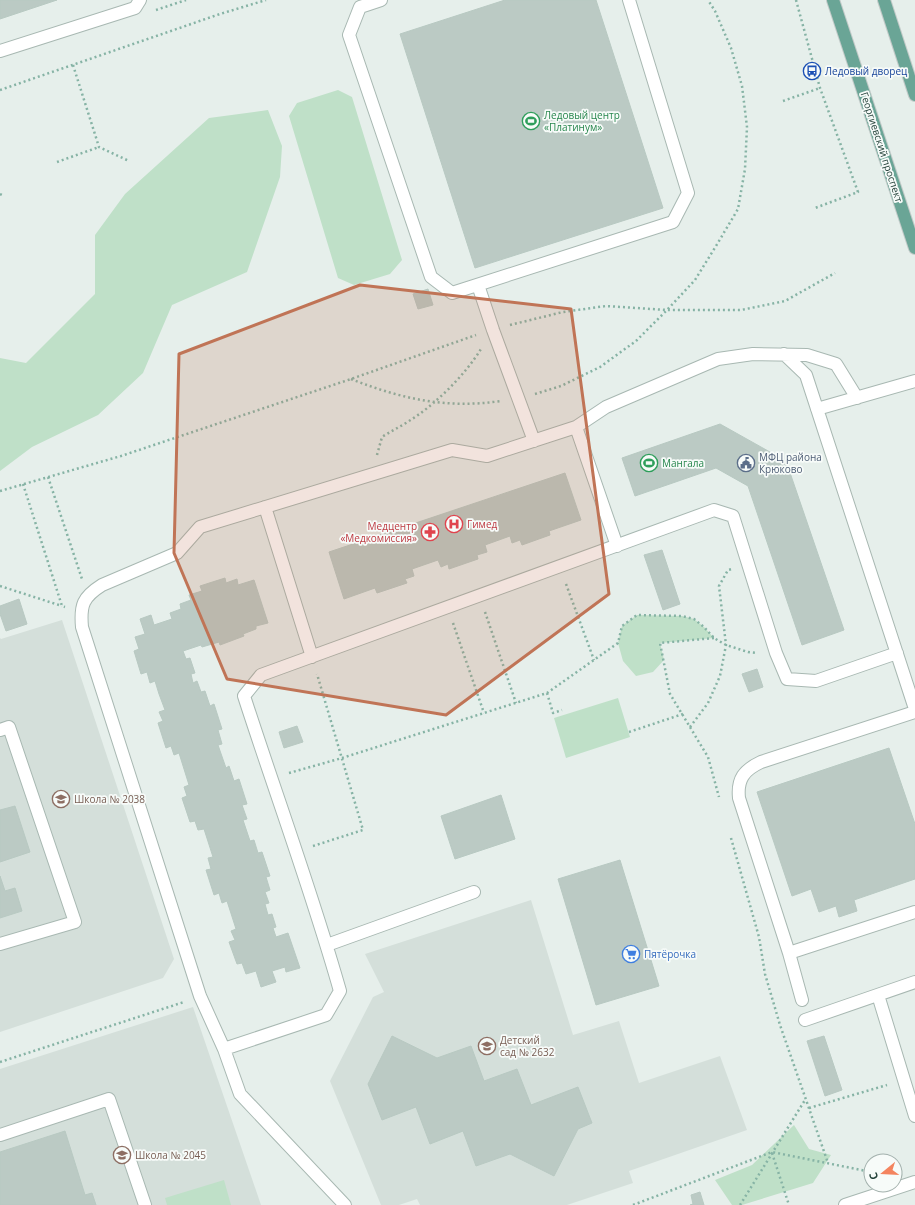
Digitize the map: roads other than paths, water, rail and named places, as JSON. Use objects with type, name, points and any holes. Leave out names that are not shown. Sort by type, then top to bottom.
[{"type":"main road","name":"Георгиевский проспект","points":[[833,0],[915,248]]},
{"type":"main road","points":[[884,0],[915,95]]},
{"type":"lane","points":[[381,0],[360,7],[349,35],[431,277],[452,293],[673,222],[688,193],[629,0]]},
{"type":"lane","points":[[0,51],[137,4]]},
{"type":"lane","points":[[478,285],[534,441]]},
{"type":"lane","points":[[345,1205],[240,1094],[224,1049],[200,996],[82,627],[81,612],[84,600],[102,585],[177,552],[200,527],[452,450],[487,456],[534,441],[576,427],[606,407],[718,359],[753,354],[807,355],[836,364],[857,398]]},
{"type":"lane","points":[[784,354],[806,376],[915,709]]},
{"type":"lane","points":[[817,409],[915,381]]},
{"type":"lane","points":[[576,427],[617,546]]},
{"type":"lane","points":[[265,507],[312,657]]},
{"type":"lane","points":[[224,1049],[326,1015],[340,991],[327,945],[270,779],[244,696],[261,675],[714,510],[733,516],[776,653],[787,679],[816,681],[897,653]]},
{"type":"lane","points":[[802,1000],[739,798],[738,788],[742,778],[750,767],[760,762],[915,712]]},
{"type":"lane","points":[[0,730],[9,727],[75,922],[0,944]]},
{"type":"lane","points":[[327,945],[474,892]]},
{"type":"lane","points":[[788,953],[915,912]]},
{"type":"lane","points":[[805,1020],[915,982]]},
{"type":"lane","points":[[878,995],[915,1116]]},
{"type":"lane","points":[[0,1136],[109,1099],[145,1205]]},
{"type":"lane","points":[[845,1205],[915,1182]]},
{"type":"place","name":"Ледовый дворец","points":[[812,71]]},
{"type":"place","name":"Ледовый центр «Платинум»","points":[[531,121]]},
{"type":"place","name":"Мангала","points":[[649,463]]},
{"type":"place","name":"МФЦ района Крюково","points":[[746,463]]},
{"type":"place","name":"Гимед","points":[[454,524]]},
{"type":"place","name":"Медцентр «Медкомиссия»","points":[[430,532]]},
{"type":"place","name":"Школа № 2038","points":[[61,799]]},
{"type":"place","name":"Пятёрочка","points":[[631,954]]},
{"type":"place","name":"Детский сад № 2632","points":[[487,1046]]},
{"type":"place","name":"Школа № 2045","points":[[122,1155]]}]
